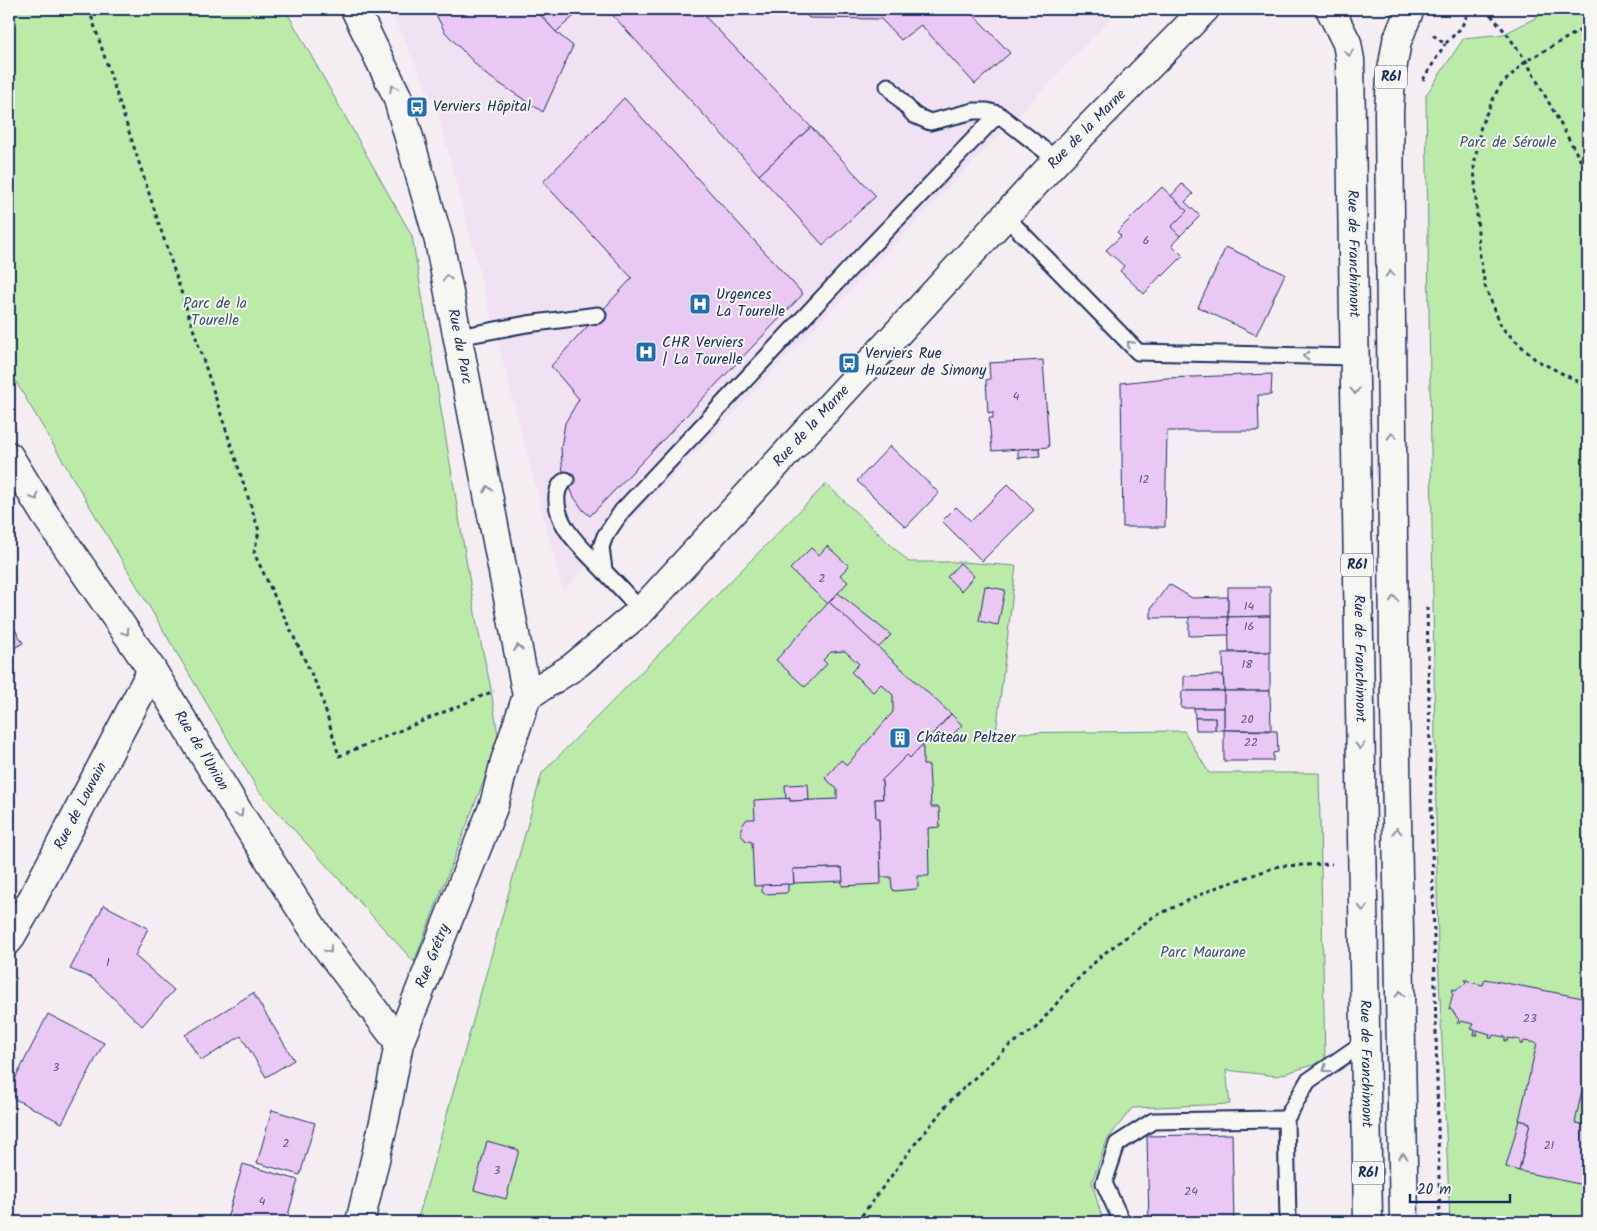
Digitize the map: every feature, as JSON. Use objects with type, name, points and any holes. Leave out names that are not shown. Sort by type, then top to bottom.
[{"type":"main road","name":"Rue du Parc","points":[[355,9],[397,96],[439,241],[525,688]]},
{"type":"main road","name":"Rue de la Marne","points":[[525,688],[573,668],[641,611],[1057,160],[1205,9]]},
{"type":"main road","name":"Rue de Franchimont","points":[[1330,9],[1347,42],[1350,60],[1368,1222]]},
{"type":"main road","name":"R61","points":[[1404,1222],[1394,657],[1388,149],[1391,76],[1397,41],[1408,12]]},
{"type":"main road","name":"Rue de l'Union","points":[[9,456],[44,513],[152,670],[236,808],[318,936],[398,1043]]},
{"type":"main road","name":"Rue de Louvain","points":[[9,940],[152,670]]},
{"type":"main road","name":"Rue Grétry","points":[[360,1222],[385,1118],[398,1043],[494,805],[525,688]]},
{"type":"lane","points":[[888,86],[914,115],[930,122],[974,111],[987,111],[998,114],[1057,160]]},
{"type":"lane","points":[[604,570],[601,547],[604,536],[622,511],[998,114]]},
{"type":"lane","points":[[1005,216],[1138,352],[1355,357]]},
{"type":"lane","points":[[458,338],[527,324],[598,315]]},
{"type":"lane","points":[[566,480],[563,481],[558,489],[557,498],[560,516],[566,527],[576,541],[641,611]]},
{"type":"lane","points":[[1288,1222],[1286,1119],[1308,1081],[1366,1041]]},
{"type":"lane","points":[[1122,1222],[1104,1183],[1117,1144],[1154,1121],[1286,1119]]},
{"type":"path","points":[[89,9],[259,531],[254,553],[320,692],[340,756],[525,688]]},
{"type":"path","points":[[1420,85],[1445,44],[1461,28],[1470,9]]},
{"type":"path","points":[[1486,9],[1526,60],[1588,174]]},
{"type":"path","points":[[1408,12],[1445,44]]},
{"type":"path","points":[[1588,26],[1526,60],[1499,86],[1481,125],[1474,166],[1476,220],[1485,286],[1502,328],[1536,360],[1583,384],[1588,384]]},
{"type":"path","points":[[1427,601],[1440,1222]]},
{"type":"path","points":[[857,1222],[915,1144],[951,1100],[1010,1046],[1035,1029],[1073,984],[1102,955],[1153,917],[1215,888],[1279,866],[1362,863]]},
{"type":"shaded area","name":"CHR Verviers | La Tourelle","points":[[390,9],[1120,9],[563,591],[438,113]]},
{"type":"green space","name":"Parc de la Tourelle","points":[[9,9],[285,9],[412,236],[477,625],[490,684],[499,741],[414,962],[258,790],[9,370]]},
{"type":"green space","name":"Parc de Séroule","points":[[1553,9],[1588,9],[1588,1222],[1450,1222],[1438,954],[1426,95],[1464,38],[1504,34]]},
{"type":"green space","name":"Parc Maurane","points":[[826,484],[909,562],[961,562],[1016,566],[996,733],[1184,731],[1209,773],[1319,773],[1325,1061],[1277,1076],[1226,1070],[1230,1104],[1132,1108],[1107,1140],[1092,1182],[1103,1222],[417,1222],[542,773]]},
{"type":"building","points":[[433,9],[535,9],[556,32],[573,46],[543,112],[485,74],[445,32]]},
{"type":"building","points":[[535,9],[582,9],[556,32]]},
{"type":"building","points":[[607,9],[698,9],[811,127],[759,175]]},
{"type":"building","points":[[801,9],[968,9],[1010,53],[975,84],[921,25],[901,40],[881,19],[809,18]]},
{"type":"building","name":"Urgences La Tourelle","points":[[624,98],[803,294],[590,516],[574,497],[563,472],[562,464],[561,448],[565,423],[579,399],[551,366],[632,278],[543,182]]},
{"type":"building","points":[[811,127],[876,196],[823,245],[759,175]]},
{"type":"building","points":[[1182,184],[1193,194],[1185,202],[1200,216],[1180,236],[1171,227],[1187,211],[1171,196]]},
{"type":"building","points":[[1162,187],[1187,211],[1171,227],[1180,236],[1172,245],[1183,256],[1163,276],[1161,275],[1144,294],[1120,271],[1124,266],[1106,250],[1121,236],[1117,232]]},
{"type":"building","points":[[1226,247],[1285,274],[1256,335],[1198,307]]},
{"type":"building","points":[[1043,360],[1049,447],[992,451],[989,418],[993,418],[993,412],[988,413],[986,380],[990,379],[989,363]]},
{"type":"building","points":[[1272,374],[1271,395],[1258,395],[1259,431],[1167,431],[1165,527],[1123,527],[1121,383],[1166,378]]},
{"type":"building","points":[[890,446],[939,493],[906,527],[857,481]]},
{"type":"building","points":[[1039,448],[1040,456],[1018,458],[1018,449]]},
{"type":"building","points":[[1008,484],[1034,510],[982,561],[942,521],[956,507],[971,521]]},
{"type":"building","points":[[827,546],[849,566],[840,575],[848,582],[828,604],[790,569],[811,548],[819,555]]},
{"type":"building","points":[[960,563],[974,576],[961,591],[947,577]]},
{"type":"building","points":[[1169,584],[1192,598],[1228,597],[1228,617],[1151,618],[1151,608]]},
{"type":"building","points":[[985,586],[1005,590],[998,625],[979,621]]},
{"type":"building","points":[[1228,587],[1270,587],[1270,616],[1228,617]]},
{"type":"building","points":[[838,593],[891,635],[878,648],[829,602]]},
{"type":"building","name":"Château Peltzer","points":[[829,602],[951,714],[910,758],[907,755],[882,780],[883,799],[875,799],[876,818],[879,818],[881,884],[842,886],[842,868],[793,869],[794,884],[754,886],[752,842],[745,840],[741,834],[741,828],[747,819],[755,819],[754,800],[790,798],[790,801],[837,799],[837,789],[825,778],[841,760],[847,765],[893,712],[893,695],[881,684],[873,692],[851,672],[859,664],[845,651],[831,652],[823,660],[827,664],[805,687],[776,660]]},
{"type":"building","points":[[1270,616],[1270,652],[1229,652],[1228,617]]},
{"type":"building","points":[[1189,617],[1228,617],[1229,635],[1189,636]]},
{"type":"building","points":[[9,619],[23,643],[9,651]]},
{"type":"building","points":[[1270,652],[1270,691],[1224,691],[1223,653]]},
{"type":"building","points":[[1223,675],[1224,691],[1184,691],[1184,676]]},
{"type":"building","points":[[1182,691],[1224,691],[1224,708],[1181,708]]},
{"type":"building","points":[[1224,691],[1270,691],[1271,730],[1224,730]]},
{"type":"building","points":[[1194,708],[1224,708],[1224,730],[1215,730],[1215,718],[1195,718]]},
{"type":"building","points":[[951,714],[962,725],[946,742],[935,732]]},
{"type":"building","points":[[1195,718],[1215,718],[1215,730],[1196,730]]},
{"type":"building","points":[[1224,730],[1277,731],[1278,752],[1273,753],[1273,761],[1224,761]]},
{"type":"building","points":[[923,744],[923,765],[929,765],[931,807],[939,807],[940,827],[928,828],[929,876],[918,876],[918,887],[916,889],[894,891],[891,877],[881,877],[879,818],[876,818],[875,799],[883,799],[882,780],[907,755],[910,758]]},
{"type":"building","points":[[808,784],[809,800],[790,801],[790,798],[786,799],[785,785]]},
{"type":"building","points":[[842,868],[843,881],[794,883],[793,869]]},
{"type":"building","points":[[788,884],[788,891],[786,893],[765,894],[762,892],[762,885]]},
{"type":"building","points":[[104,905],[148,928],[135,956],[174,990],[142,1026],[94,979],[70,969]]},
{"type":"building","points":[[1485,979],[1588,999],[1588,1067],[1575,1123],[1588,1125],[1588,1186],[1519,1171],[1530,1123],[1519,1120],[1537,1043],[1524,1041],[1523,1044],[1520,1044],[1520,1040],[1508,1038],[1508,1041],[1505,1041],[1505,1037],[1493,1035],[1492,1038],[1489,1038],[1490,1034],[1477,1030],[1477,1035],[1474,1035],[1475,1030],[1471,1029],[1474,1024],[1461,1021],[1458,1024],[1459,1020],[1449,1009],[1453,993],[1451,991],[1453,989],[1455,990],[1466,983],[1465,980],[1483,985]]},
{"type":"building","points":[[253,993],[294,1060],[266,1077],[241,1036],[201,1061],[185,1035]]},
{"type":"building","points":[[48,1014],[104,1043],[62,1123],[9,1096],[9,1091]]},
{"type":"building","points":[[272,1110],[315,1123],[300,1175],[257,1163]]},
{"type":"building","points":[[1519,1120],[1530,1123],[1519,1171],[1506,1167]]},
{"type":"building","points":[[1232,1134],[1234,1222],[1149,1222],[1147,1136]]},
{"type":"building","points":[[487,1141],[519,1150],[506,1199],[474,1190]]},
{"type":"building","points":[[243,1164],[298,1180],[286,1222],[226,1222]]},
{"type":"place","name":"Verviers Hôpital","points":[[417,107]]},
{"type":"place","name":"Urgences La Tourelle","points":[[700,304]]},
{"type":"place","name":"CHR Verviers | La Tourelle","points":[[646,352]]},
{"type":"place","name":"Verviers Rue Hauzeur de Simony","points":[[849,363]]},
{"type":"place","name":"Château Peltzer","points":[[900,738]]}]
